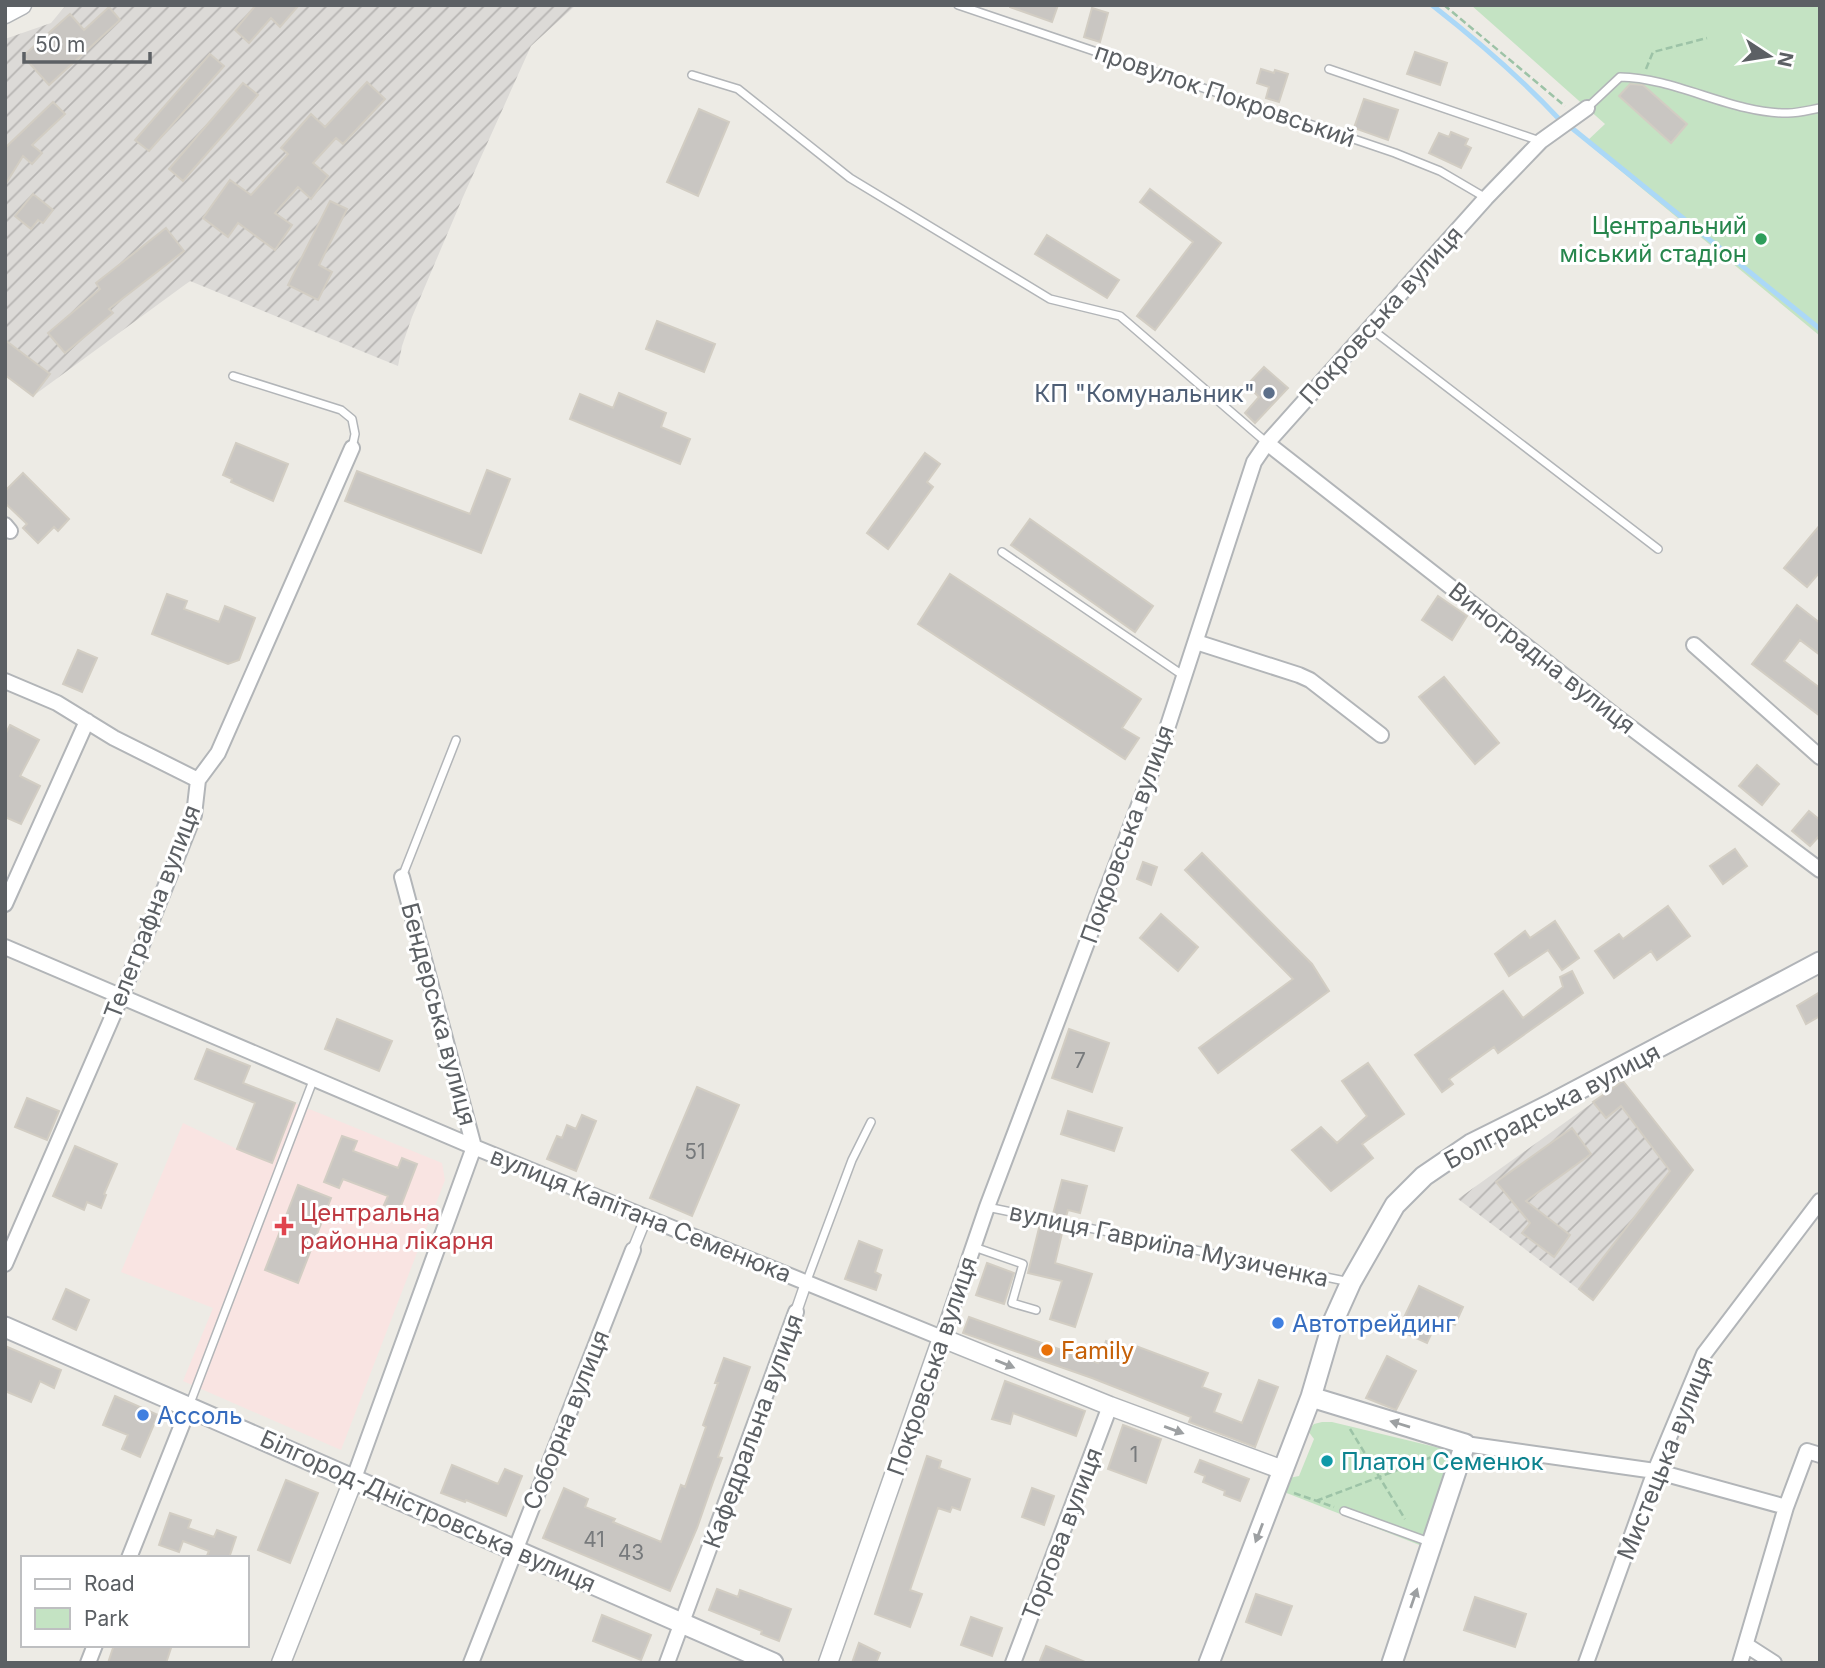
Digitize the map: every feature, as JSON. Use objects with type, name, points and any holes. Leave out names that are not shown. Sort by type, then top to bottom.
[{"type":"main road","name":"Болградська вулиця","points":[[1209,1663],[1311,1397],[1334,1322],[1351,1282],[1395,1205],[1424,1176],[1471,1144],[1820,962]]},
{"type":"main road","name":"Білгород-Дністровська вулиця","points":[[5,1327],[773,1663]]},
{"type":"main road","points":[[1311,1397],[1465,1444],[1424,1540],[1392,1663]]},
{"type":"street","points":[[5,14],[22,5]]},
{"type":"street","name":"Покровська вулиця","points":[[828,1663],[988,1208],[1162,744],[1254,462],[1266,443],[1486,198],[1541,141],[1582,112]]},
{"type":"street","name":"Виноградна вулиця","points":[[1266,443],[1618,718],[1820,870]]},
{"type":"street","name":"Телеграфна вулиця","points":[[5,1264],[121,997],[194,816],[198,780],[218,753],[352,448]]},
{"type":"street","points":[[1196,642],[1310,680],[1381,734]]},
{"type":"street","points":[[1694,645],[1820,757]]},
{"type":"street","points":[[5,681],[57,702],[114,737],[198,780]]},
{"type":"street","points":[[5,904],[87,721]]},
{"type":"street","name":"Бендерська вулиця","points":[[281,1663],[354,1478],[474,1147],[402,877]]},
{"type":"street","name":"вулиця Капітана Семенюка","points":[[5,947],[646,1218],[1110,1406],[1283,1470]]},
{"type":"street","name":"Мистецька вулиця","points":[[1586,1663],[1655,1471],[1704,1354],[1820,1201]]},
{"type":"street","name":"Соборна вулиця","points":[[471,1663],[646,1218]]},
{"type":"street","name":"Кафедральна вулиця","points":[[667,1663],[806,1283]]},
{"type":"street","name":"Торгова вулиця","points":[[1013,1663],[1110,1406]]},
{"type":"street","points":[[130,1556],[189,1407]]},
{"type":"street","points":[[1465,1444],[1655,1471],[1786,1507]]},
{"type":"street","points":[[1740,1663],[1786,1507],[1814,1453]]},
{"type":"street","points":[[1746,1645],[1774,1663]]},
{"type":"lane","name":"провулок Покровський","points":[[958,5],[1395,153],[1440,171],[1486,198]]},
{"type":"lane","points":[[1329,69],[1541,141]]},
{"type":"lane","points":[[692,75],[738,89],[850,178],[1050,299],[1120,316],[1266,443]]},
{"type":"lane","points":[[1582,112],[1620,77],[1642,78],[1761,111],[1786,113],[1820,108]]},
{"type":"lane","points":[[1369,327],[1658,549]]},
{"type":"lane","points":[[233,376],[341,410],[352,419],[355,434],[352,448]]},
{"type":"lane","points":[[1002,552],[1185,677]]},
{"type":"lane","points":[[402,877],[456,740]]},
{"type":"lane","points":[[189,1407],[314,1079]]},
{"type":"lane","name":"Кафедральна вулиця","points":[[806,1283],[852,1160],[871,1122]]},
{"type":"lane","name":"вулиця Гавриїла Музиченка","points":[[988,1208],[1351,1282]]},
{"type":"lane","points":[[974,1247],[1023,1264],[1012,1303],[1036,1310]]},
{"type":"lane","points":[[1343,1511],[1424,1540]]},
{"type":"path","points":[[1444,5],[1582,112]]},
{"type":"path","points":[[1642,78],[1653,52],[1707,38]]},
{"type":"path","points":[[1350,1429],[1424,1540]]},
{"type":"path","points":[[1316,1501],[1465,1444]]},
{"type":"path","points":[[1293,1492],[1343,1511]]},
{"type":"shaded area","points":[[66,5],[576,5],[531,46],[412,317],[398,366],[190,281],[33,396],[5,375],[5,39],[51,23]]},
{"type":"shaded area","points":[[1623,1081],[1693,1170],[1593,1300],[1458,1199]]},
{"type":"shaded area","name":"Центральна районна лікарня","points":[[260,1089],[442,1163],[445,1180],[341,1450],[183,1381],[213,1308],[121,1272],[183,1123],[237,1149]]},
{"type":"green space","name":"Центральний міський стадіон","points":[[1471,5],[1820,5],[1820,336],[1586,142],[1605,124]]},
{"type":"green space","points":[[1332,1422],[1452,1451],[1422,1546],[1284,1492],[1289,1478],[1299,1476],[1314,1439],[1308,1431],[1314,1424]]},
{"type":"building","points":[[256,5],[299,5],[280,27],[271,18],[249,43],[235,30]]},
{"type":"building","points":[[1010,5],[1058,5],[1052,22]]},
{"type":"building","points":[[109,7],[120,20],[49,85],[23,56],[70,14],[84,30]]},
{"type":"building","points":[[1092,8],[1108,13],[1100,42],[1084,37]]},
{"type":"building","points":[[1415,52],[1447,63],[1440,85],[1407,74]]},
{"type":"building","points":[[210,54],[224,66],[149,151],[135,140]]},
{"type":"building","points":[[1261,69],[1288,74],[1279,102],[1266,98],[1269,87],[1257,83]]},
{"type":"building","points":[[367,82],[385,99],[343,144],[336,138],[313,163],[328,176],[311,199],[298,187],[275,213],[292,225],[275,250],[238,223],[228,237],[203,218],[230,180],[251,195],[288,154],[281,148],[311,114],[325,127]]},
{"type":"building","points":[[243,83],[258,95],[183,181],[169,169]]},
{"type":"building","points":[[1630,84],[1643,85],[1687,124],[1671,143],[1619,96]]},
{"type":"building","points":[[1364,99],[1398,110],[1388,140],[1354,128]]},
{"type":"building","points":[[53,102],[65,114],[32,145],[42,153],[32,164],[23,156],[5,185],[5,148]]},
{"type":"building","points":[[699,109],[729,122],[698,196],[667,182]]},
{"type":"building","points":[[1451,132],[1468,139],[1465,145],[1471,148],[1461,168],[1429,153],[1439,133],[1449,137]]},
{"type":"building","points":[[1150,189],[1221,243],[1155,330],[1137,316],[1193,242],[1140,202]]},
{"type":"building","points":[[33,194],[53,210],[43,223],[38,220],[31,229],[15,216]]},
{"type":"building","points":[[330,201],[347,209],[319,265],[332,272],[318,300],[288,285]]},
{"type":"building","points":[[166,228],[184,251],[109,309],[113,313],[65,353],[48,333],[100,289],[96,283]]},
{"type":"building","points":[[1047,235],[1119,280],[1107,298],[1035,254]]},
{"type":"building","points":[[657,321],[715,344],[704,372],[646,349]]},
{"type":"building","points":[[5,340],[50,374],[33,396],[5,375]]},
{"type":"building","name":"КП \"Комунальник\"","points":[[1264,367],[1288,388],[1255,423],[1245,413],[1259,397],[1247,385]]},
{"type":"building","points":[[619,393],[666,413],[661,427],[690,439],[680,464],[570,419],[580,394],[613,408]]},
{"type":"building","points":[[236,443],[288,464],[273,501],[231,482],[232,479],[223,475]]},
{"type":"building","points":[[925,453],[940,464],[927,482],[933,487],[888,549],[867,533]]},
{"type":"building","points":[[487,470],[510,479],[481,553],[345,501],[357,471],[470,514]]},
{"type":"building","points":[[23,473],[69,519],[58,531],[54,527],[38,543],[23,528],[27,524],[5,503],[5,491]]},
{"type":"building","points":[[1030,519],[1153,606],[1135,632],[1011,545]]},
{"type":"building","points":[[1820,525],[1820,572],[1807,587],[1784,568]]},
{"type":"building","points":[[950,574],[1141,699],[1122,728],[1139,738],[1125,759],[918,624]]},
{"type":"building","points":[[167,594],[187,601],[184,609],[219,622],[225,606],[255,618],[239,660],[228,664],[152,634]]},
{"type":"building","points":[[1438,596],[1467,616],[1452,640],[1422,620]]},
{"type":"building","points":[[1797,605],[1820,623],[1820,655],[1800,640],[1784,661],[1820,688],[1820,716],[1752,664]]},
{"type":"building","points":[[78,650],[97,658],[82,692],[63,684]]},
{"type":"building","points":[[1444,677],[1499,743],[1475,764],[1419,697]]},
{"type":"building","points":[[10,725],[39,740],[20,776],[40,786],[21,824],[5,817],[5,735]]},
{"type":"building","points":[[1757,765],[1779,784],[1762,805],[1739,786]]},
{"type":"building","points":[[1809,811],[1820,820],[1820,835],[1810,846],[1792,831]]},
{"type":"building","points":[[1735,849],[1747,866],[1723,884],[1710,866]]},
{"type":"building","points":[[1202,853],[1312,964],[1329,991],[1218,1073],[1199,1048],[1293,979],[1185,870]]},
{"type":"building","points":[[1143,862],[1157,867],[1151,885],[1137,879]]},
{"type":"building","points":[[1668,906],[1690,936],[1657,960],[1651,951],[1614,978],[1595,951],[1619,934],[1623,939]]},
{"type":"building","points":[[1161,914],[1198,947],[1178,971],[1140,938]]},
{"type":"building","points":[[1555,921],[1579,958],[1562,970],[1548,950],[1509,976],[1495,954],[1525,931],[1530,938]]},
{"type":"building","points":[[1572,971],[1583,993],[1498,1053],[1494,1047],[1449,1079],[1453,1084],[1442,1092],[1415,1055],[1503,991],[1523,1018],[1563,987],[1560,977]]},
{"type":"building","points":[[1820,992],[1820,1016],[1806,1024],[1797,1006]]},
{"type":"building","points":[[337,1019],[392,1041],[379,1071],[325,1049]]},
{"type":"building","points":[[1069,1029],[1109,1043],[1092,1092],[1052,1078]]},
{"type":"building","points":[[207,1049],[250,1066],[243,1083],[295,1103],[272,1163],[237,1149],[255,1103],[195,1079]]},
{"type":"building","points":[[1368,1063],[1404,1114],[1362,1144],[1373,1158],[1331,1191],[1292,1150],[1321,1127],[1337,1143],[1367,1116],[1342,1081]]},
{"type":"building","points":[[1623,1081],[1693,1170],[1593,1300],[1579,1289],[1670,1171],[1621,1106],[1606,1118],[1593,1102]]},
{"type":"building","points":[[697,1087],[739,1105],[692,1216],[650,1198]]},
{"type":"building","points":[[27,1098],[59,1111],[47,1140],[15,1127]]},
{"type":"building","points":[[1068,1111],[1122,1128],[1114,1151],[1061,1134]]},
{"type":"building","points":[[582,1115],[596,1121],[576,1171],[547,1159],[557,1136],[562,1138],[567,1125],[576,1129]]},
{"type":"building","points":[[1572,1128],[1591,1154],[1526,1201],[1570,1235],[1554,1257],[1522,1233],[1530,1223],[1496,1182]]},
{"type":"building","points":[[342,1136],[357,1141],[353,1151],[398,1168],[402,1158],[417,1164],[399,1211],[384,1205],[388,1196],[343,1179],[339,1188],[324,1182]]},
{"type":"building","points":[[75,1146],[117,1164],[101,1208],[87,1202],[84,1210],[53,1196]]},
{"type":"building","points":[[1062,1180],[1087,1186],[1080,1213],[1068,1210],[1066,1217],[1053,1214]]},
{"type":"building","points":[[298,1185],[331,1198],[298,1283],[265,1270]]},
{"type":"building","points":[[1040,1224],[1063,1229],[1055,1263],[1092,1274],[1075,1327],[1050,1319],[1062,1281],[1028,1273]]},
{"type":"building","points":[[859,1241],[882,1250],[875,1272],[881,1275],[876,1290],[845,1279]]},
{"type":"building","points":[[987,1263],[1014,1273],[1004,1304],[976,1295]]},
{"type":"building","points":[[1419,1286],[1463,1307],[1455,1325],[1439,1317],[1427,1343],[1398,1330]]},
{"type":"building","points":[[66,1289],[89,1300],[76,1330],[53,1319]]},
{"type":"building","points":[[969,1317],[1098,1363],[1106,1341],[1134,1352],[1136,1346],[1208,1373],[1202,1387],[1221,1394],[1214,1412],[1242,1423],[1259,1380],[1278,1387],[1255,1447],[1189,1422],[1191,1417],[1092,1378],[963,1333]]},
{"type":"building","points":[[5,1346],[61,1370],[54,1388],[40,1381],[31,1402],[5,1391]]},
{"type":"building","points":[[1387,1356],[1416,1371],[1396,1410],[1366,1398]]},
{"type":"building","points":[[724,1358],[750,1367],[718,1457],[722,1458],[697,1528],[670,1591],[543,1538],[564,1488],[588,1499],[585,1507],[661,1542],[681,1485],[685,1487],[706,1427],[703,1425]]},
{"type":"building","points":[[1005,1381],[1085,1411],[1076,1436],[1013,1413],[1010,1424],[992,1419]]},
{"type":"building","points":[[115,1396],[158,1415],[140,1457],[122,1449],[128,1435],[103,1425]]},
{"type":"building","points":[[1123,1425],[1161,1439],[1146,1483],[1108,1469]]},
{"type":"building","points":[[927,1456],[941,1461],[939,1468],[970,1479],[960,1510],[952,1507],[950,1512],[938,1508],[910,1590],[922,1594],[910,1627],[875,1614]]},
{"type":"building","points":[[1200,1460],[1249,1479],[1240,1501],[1203,1482],[1205,1476],[1195,1472]]},
{"type":"building","points":[[452,1465],[498,1484],[505,1469],[522,1476],[506,1516],[441,1493]]},
{"type":"building","points":[[286,1480],[318,1493],[290,1563],[258,1550]]},
{"type":"building","points":[[1032,1488],[1054,1496],[1044,1525],[1022,1517]]},
{"type":"building","points":[[170,1513],[191,1520],[188,1528],[214,1537],[217,1530],[236,1537],[230,1556],[207,1556],[209,1551],[183,1541],[179,1552],[159,1545]]},
{"type":"building","points":[[717,1589],[738,1597],[740,1590],[791,1609],[779,1641],[761,1634],[762,1631],[709,1610]]},
{"type":"building","points":[[1256,1594],[1292,1606],[1281,1635],[1246,1622]]},
{"type":"building","points":[[1475,1597],[1526,1614],[1515,1647],[1464,1630]]},
{"type":"building","points":[[602,1615],[651,1635],[641,1660],[593,1641]]},
{"type":"building","points":[[971,1617],[1002,1628],[992,1656],[961,1645]]},
{"type":"building","points":[[859,1643],[880,1653],[876,1663],[852,1663]]},
{"type":"building","points":[[1046,1646],[1085,1662],[1085,1663],[1039,1663]]},
{"type":"building","points":[[113,1647],[171,1647],[166,1663],[108,1663]]},
{"type":"waterway","points":[[1432,5],[1498,60],[1560,120]]},
{"type":"waterway","points":[[1573,129],[1820,329]]},
{"type":"place","name":"Центральний міський стадіон","points":[[1761,239]]},
{"type":"place","name":"КП \"Комунальник\"","points":[[1269,393]]},
{"type":"place","name":"Центральна районна лікарня","points":[[284,1226]]},
{"type":"place","name":"Автотрейдинг","points":[[1278,1323]]},
{"type":"place","name":"Family","points":[[1047,1350]]},
{"type":"place","name":"Ассоль","points":[[143,1415]]},
{"type":"place","name":"Платон Семенюк","points":[[1327,1461]]}]
